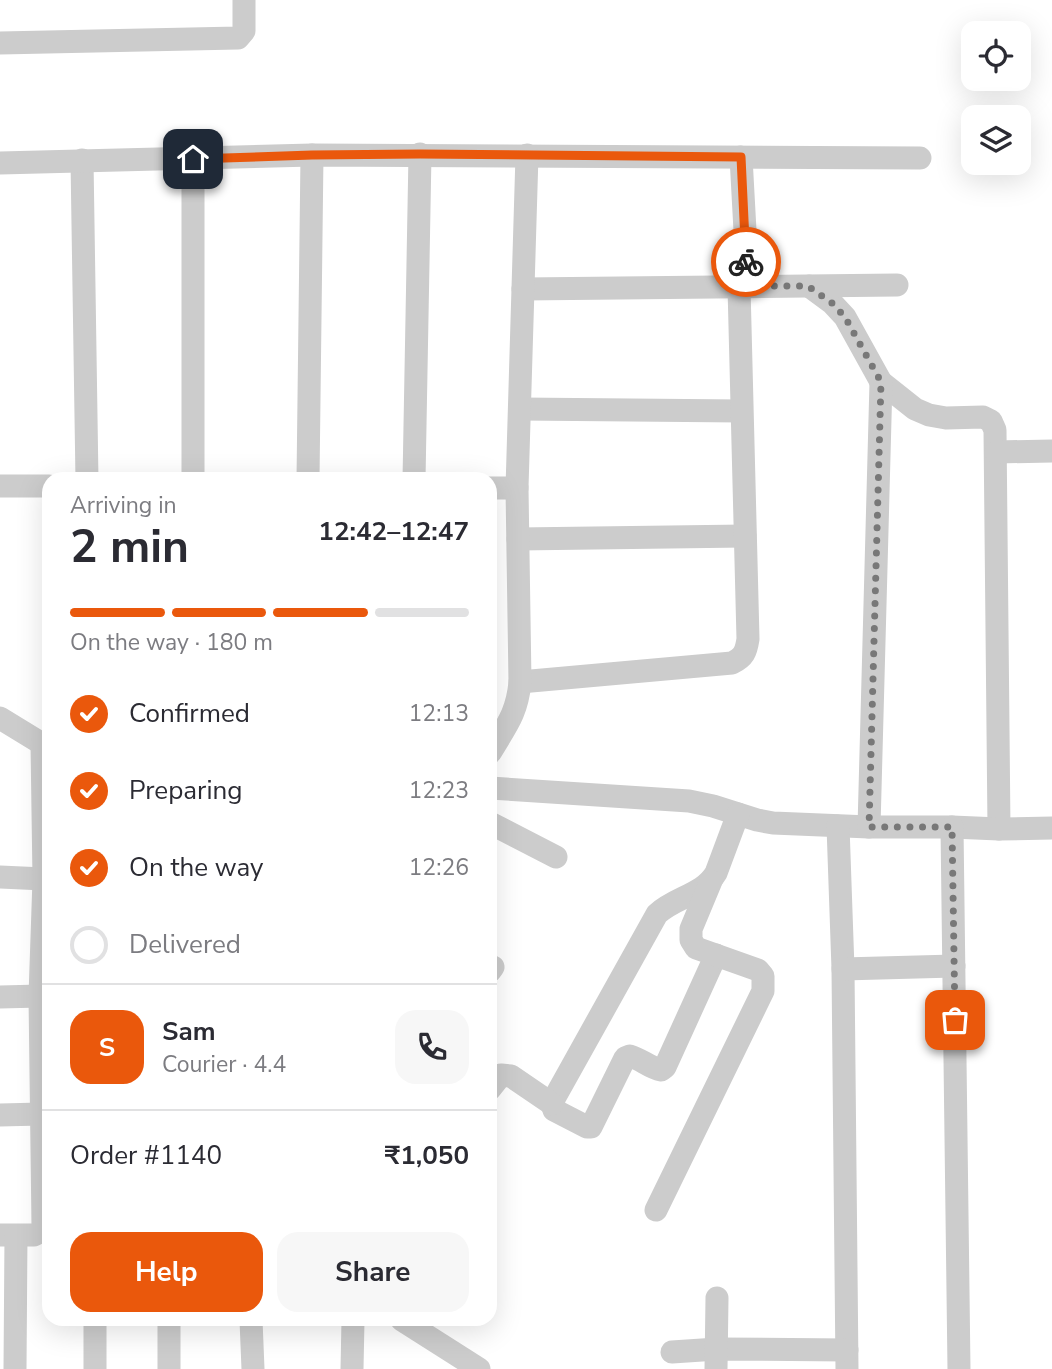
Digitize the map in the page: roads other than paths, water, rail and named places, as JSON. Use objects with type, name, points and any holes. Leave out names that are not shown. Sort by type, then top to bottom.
[{"type":"street","points":[[0,43],[238,38],[244,31],[244,0]]},
{"type":"street","points":[[414,472],[420,154]]},
{"type":"street","points":[[0,163],[420,154],[920,158]]},
{"type":"street","points":[[308,472],[312,155]]},
{"type":"street","points":[[497,741],[514,713],[520,682],[517,488],[527,155]]},
{"type":"street","points":[[520,682],[732,663],[742,658],[747,650],[741,411],[741,157]]},
{"type":"street","points":[[193,159],[193,472]]},
{"type":"street","points":[[82,160],[87,472]]},
{"type":"street","points":[[523,289],[897,285]]},
{"type":"street","points":[[808,286],[832,303],[845,317],[881,382],[915,409],[946,418],[983,417],[991,421],[995,430],[999,829]]},
{"type":"street","points":[[869,827],[881,382]]},
{"type":"street","points":[[520,410],[741,411]]},
{"type":"street","points":[[996,452],[1052,451]]},
{"type":"street","points":[[0,486],[42,485]]},
{"type":"street","points":[[497,488],[517,488]]},
{"type":"street","points":[[518,539],[745,536]]},
{"type":"street","points":[[0,718],[42,744]]},
{"type":"street","points":[[497,788],[689,802],[773,823],[869,827],[1052,828]]},
{"type":"street","points":[[656,1210],[764,991],[763,976],[758,970],[695,948],[691,940],[691,929],[738,814]]},
{"type":"street","points":[[671,1352],[717,1359],[847,1359],[843,969],[838,826]]},
{"type":"street","points":[[497,827],[556,857]]},
{"type":"street","points":[[952,827],[959,1369]]},
{"type":"street","points":[[0,877],[42,879]]},
{"type":"street","points":[[552,1104],[657,914],[664,907],[702,889],[711,881]]},
{"type":"street","points":[[42,938],[42,1170]]},
{"type":"street","points":[[497,1080],[501,1075],[511,1076],[552,1104],[554,1110],[591,1127],[625,1058],[636,1058],[657,1069],[662,1070],[665,1067],[716,955]]},
{"type":"street","points":[[843,969],[954,966]]},
{"type":"street","points":[[0,997],[40,996]]},
{"type":"street","points":[[0,1115],[41,1114]]},
{"type":"street","points":[[10,1357],[8,1235],[34,1235],[42,1229]]},
{"type":"street","points":[[717,1298],[717,1359]]},
{"type":"street","points":[[95,1326],[95,1369]]},
{"type":"street","points":[[169,1326],[169,1369]]},
{"type":"street","points":[[251,1326],[253,1369]]},
{"type":"street","points":[[352,1369],[353,1326]]},
{"type":"street","points":[[411,1326],[479,1369]]}]
